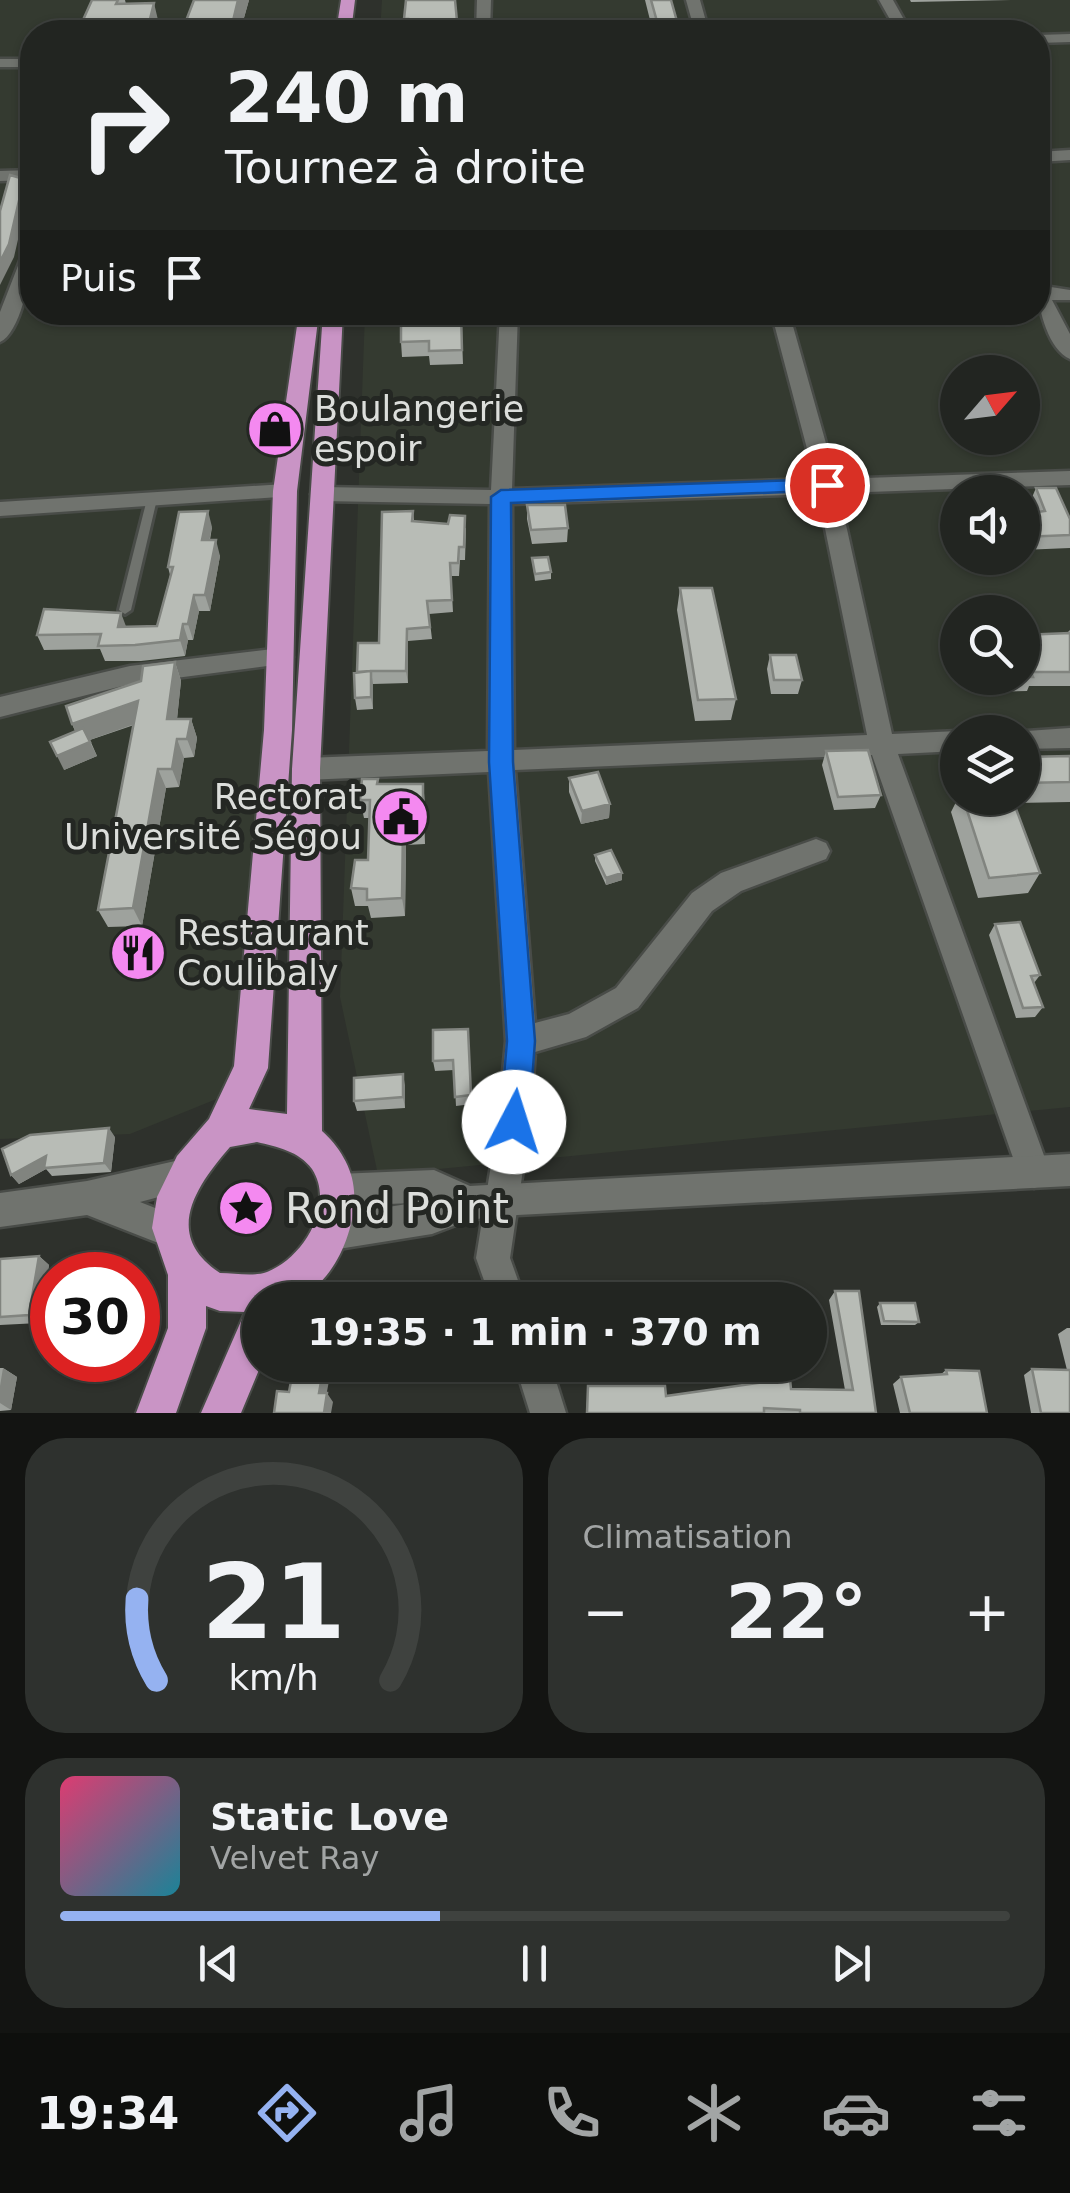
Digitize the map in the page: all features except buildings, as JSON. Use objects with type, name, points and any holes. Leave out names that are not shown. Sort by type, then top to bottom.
[{"type":"highway","points":[[156,1413],[188,1328],[186,1270],[171,1231],[173,1202],[184,1175],[221,1131],[250,1068],[278,730],[286,491],[307,325]]},
{"type":"highway","points":[[304,1135],[306,769],[331,325]]},
{"type":"highway","points":[[221,1131],[282,1126],[304,1135],[330,1162],[338,1190],[332,1233],[318,1257],[293,1282]]},
{"type":"highway","points":[[186,1270],[210,1290],[242,1296]]},
{"type":"highway","points":[[221,1413],[242,1364]]},
{"type":"street","points":[[0,336],[20,284]]},
{"type":"street","points":[[1050,316],[1070,353]]},
{"type":"street","points":[[501,1282],[492,1258],[484,1201],[514,1122],[521,1041],[501,762],[501,497],[508,325]]},
{"type":"street","points":[[784,325],[827,485],[881,743],[1034,1172]]},
{"type":"street","points":[[322,494],[501,497],[1070,478]]},
{"type":"street","points":[[0,509],[286,491]]},
{"type":"street","points":[[0,707],[130,676],[280,657]]},
{"type":"street","points":[[1040,739],[1070,738]]},
{"type":"street","points":[[306,769],[940,741]]},
{"type":"street","points":[[521,1041],[575,1027],[627,998],[702,902],[732,882],[816,851]]},
{"type":"street","points":[[332,1233],[432,1217],[484,1201],[1070,1170]]},
{"type":"street","points":[[0,1210],[87,1198],[184,1175]]},
{"type":"street","points":[[338,1190],[434,1186],[484,1201]]},
{"type":"street","points":[[87,1198],[171,1231]]},
{"type":"street","points":[[538,1382],[548,1413]]},
{"type":"lane","points":[[125,610],[152,500]]},
{"type":"shaded area","points":[[0,0],[350,0],[348,20],[20,20],[20,325],[315,325],[229,1094],[130,1134],[0,1139]]},
{"type":"shaded area","points":[[382,0],[1070,0],[1070,1107],[378,1175],[340,997],[365,325],[1050,325],[1050,20],[381,20]]},
{"type":"place","name":"Boulangerie espoir","points":[[275,429]]},
{"type":"place","name":"Rectorat Université Ségou","points":[[401,817]]},
{"type":"place","name":"Restaurant Coulibaly","points":[[138,953]]},
{"type":"place","name":"Rond Point","points":[[246,1208]]},
{"type":"route","points":[[514,1122],[521,1041],[501,762],[501,497],[827,485]]}]
